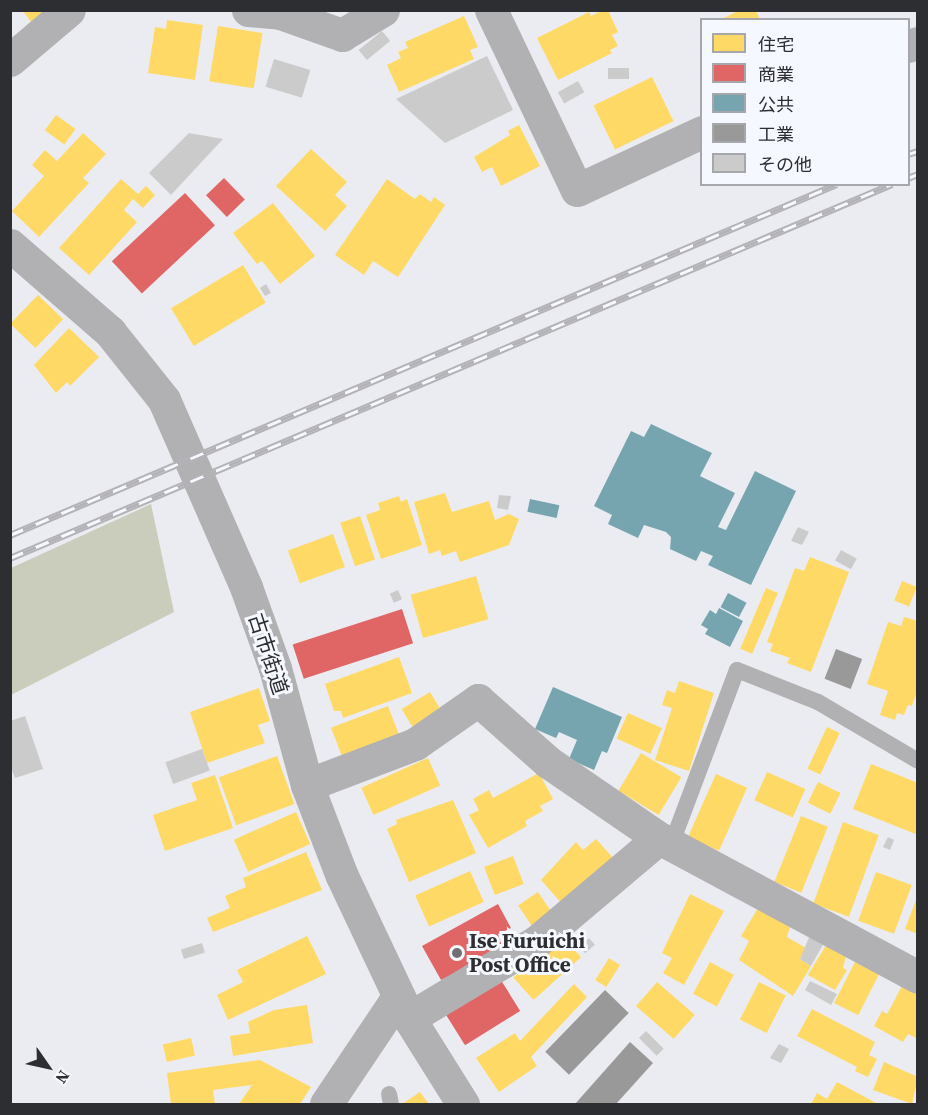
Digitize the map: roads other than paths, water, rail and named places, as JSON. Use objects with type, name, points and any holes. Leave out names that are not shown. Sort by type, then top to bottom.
[{"type":"street","points":[[10,60],[69,10]]},
{"type":"street","points":[[248,10],[280,13],[342,35],[383,10]]},
{"type":"street","points":[[491,10],[577,190],[700,133]]},
{"type":"street","name":"古市街道","points":[[10,245],[110,332],[155,385],[235,564],[275,668],[307,785],[342,876],[404,1008],[463,1104]]},
{"type":"street","points":[[307,785],[415,744],[478,700],[548,762],[664,841],[918,977]]},
{"type":"street","points":[[326,1104],[404,1008],[537,942],[664,841]]},
{"type":"lane","points":[[664,841],[676,832],[737,670],[818,702],[918,761]]},
{"type":"railway","points":[[910,153],[918,151]]},
{"type":"railway","points":[[910,177],[918,174]]},
{"type":"railway","points":[[10,535],[832,186]]},
{"type":"railway","points":[[10,558],[887,186]]},
{"type":"place","name":"Ise Furuichi Post Office","points":[[457,953]]}]
